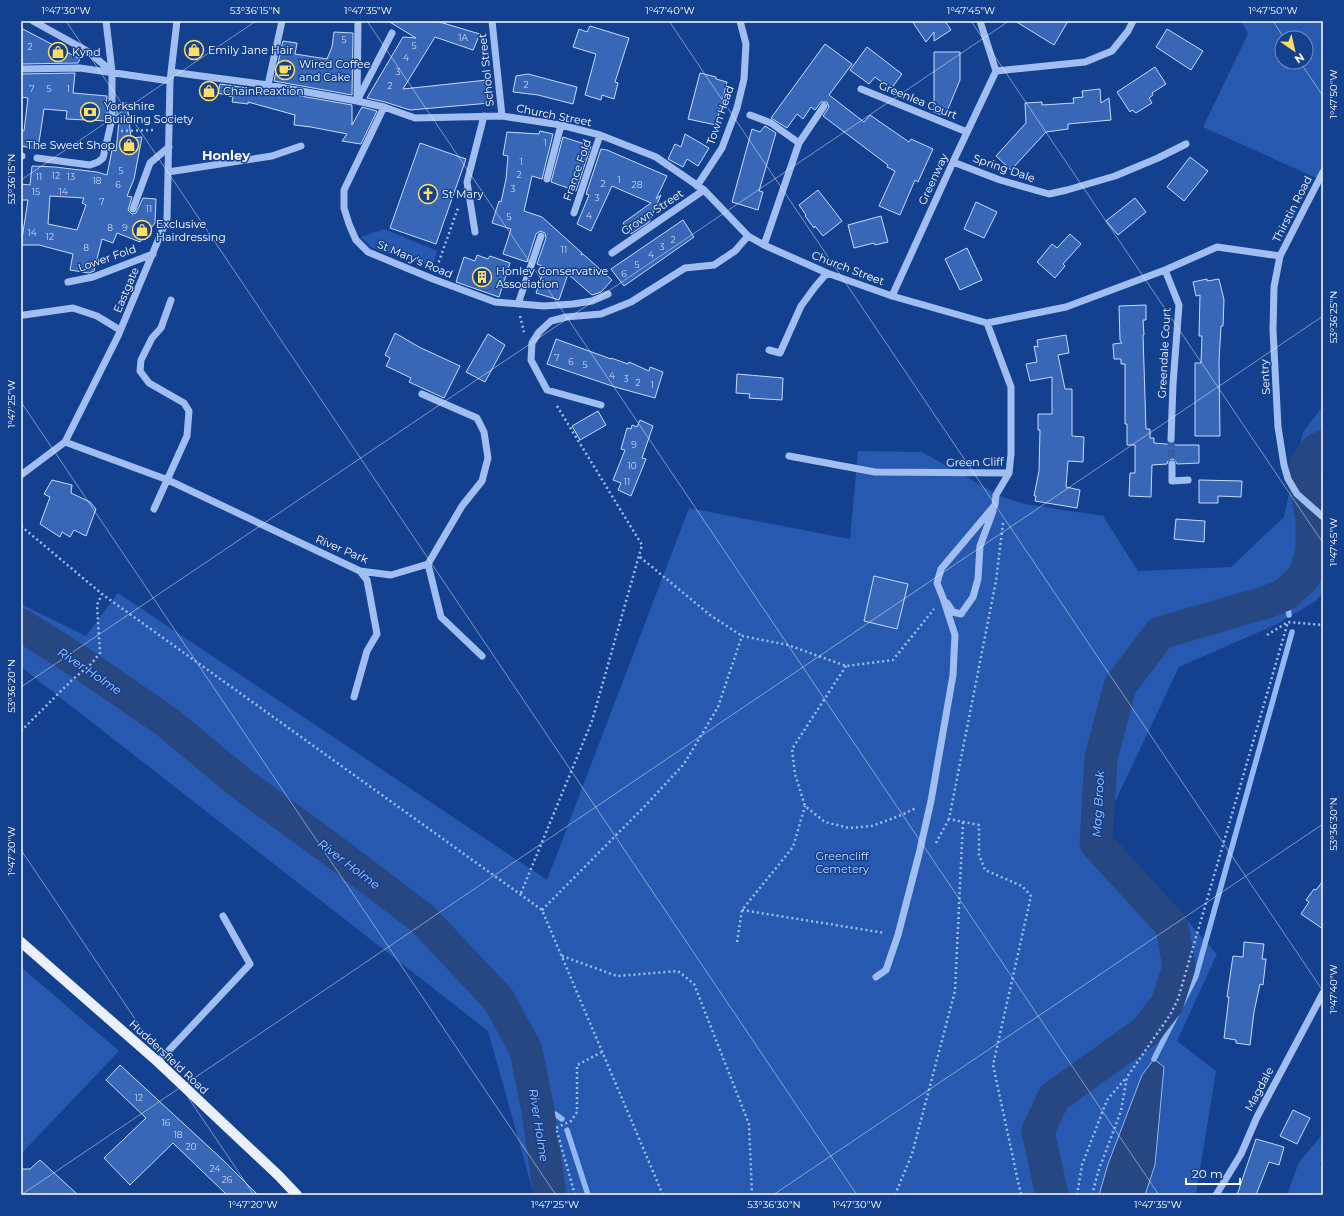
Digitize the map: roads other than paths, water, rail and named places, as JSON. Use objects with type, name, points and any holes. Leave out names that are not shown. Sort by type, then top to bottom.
[{"type":"main road","name":"Huddersfield Road","points":[[21,942],[158,1062],[279,1176],[297,1195]]},
{"type":"street","points":[[33,21],[89,52],[112,72]]},
{"type":"street","points":[[37,158],[90,165],[103,158],[112,119],[112,72],[106,21]]},
{"type":"street","name":"Eastgate","points":[[21,475],[66,442],[120,330],[167,219],[170,81],[177,21]]},
{"type":"street","points":[[268,85],[282,21]]},
{"type":"street","points":[[357,101],[358,21]]},
{"type":"street","name":"School Street","points":[[492,21],[502,116]]},
{"type":"street","name":"Town Head","points":[[698,186],[722,148],[737,108],[744,79],[746,44],[740,21]]},
{"type":"street","points":[[980,21],[996,71],[1085,62],[1112,51],[1128,31],[1132,21]]},
{"type":"street","points":[[357,101],[392,33]]},
{"type":"street","points":[[21,69],[80,68],[170,81]]},
{"type":"street","name":"Greenway","points":[[892,296],[996,71]]},
{"type":"street","name":"Church Street","points":[[171,72],[268,85],[357,101],[384,107],[415,118],[502,116],[560,125],[600,135],[656,157],[704,190],[748,236],[764,245],[827,274],[892,296]]},
{"type":"street","name":"Greenlea Court","points":[[861,90],[968,132]]},
{"type":"street","points":[[764,245],[799,143],[824,106]]},
{"type":"street","name":"St Mary's Road","points":[[384,107],[344,190],[344,208],[349,224],[356,240],[368,252],[433,279],[495,302],[544,306],[592,301],[608,294]]},
{"type":"street","points":[[750,115],[771,123],[799,143]]},
{"type":"street","points":[[476,232],[467,182],[484,116]]},
{"type":"street","points":[[547,179],[560,125]]},
{"type":"street","name":"France Fold","points":[[574,212],[600,135]]},
{"type":"street","name":"Spring Dale","points":[[953,162],[1000,180],[1049,194],[1115,176],[1158,158],[1186,144]]},
{"type":"street","points":[[133,209],[150,163],[168,146]]},
{"type":"street","points":[[168,172],[272,156],[301,146]]},
{"type":"street","name":"Thirstin Road","points":[[1280,256],[1323,172]]},
{"type":"street","name":"Crown Street","points":[[612,253],[704,190]]},
{"type":"street","points":[[518,304],[541,236]]},
{"type":"street","points":[[601,405],[547,390],[531,360],[532,343],[539,332],[551,321],[566,317],[602,314],[631,302],[685,268],[714,265],[735,251],[748,236]]},
{"type":"street","points":[[892,296],[987,323],[1066,307],[1165,270],[1217,246],[1280,256]]},
{"type":"street","name":"Lower Fold","points":[[68,282],[93,277],[153,254]]},
{"type":"street","name":"Sentry","points":[[1280,256],[1274,287],[1273,330],[1278,427],[1284,465],[1288,479],[1297,494],[1323,517]]},
{"type":"street","name":"Greendale Court","points":[[1165,270],[1179,304],[1173,384],[1171,439]]},
{"type":"street","points":[[768,350],[780,353],[801,306],[815,286],[827,274]]},
{"type":"street","points":[[154,509],[187,436],[189,411],[184,403],[149,383],[140,371],[141,360],[152,338],[161,328],[171,300]]},
{"type":"street","points":[[24,315],[73,308],[97,316],[120,330]]},
{"type":"street","name":"Green Cliff","points":[[789,456],[875,472],[1009,473],[1011,454],[1012,387],[987,323]]},
{"type":"street","points":[[422,394],[477,418],[484,432],[488,458],[482,482],[462,506],[428,564],[441,617],[482,656]]},
{"type":"street","name":"River Park","points":[[66,442],[168,480],[360,571],[391,575],[428,564]]},
{"type":"street","points":[[1172,464],[1172,481],[1188,480]]},
{"type":"street","points":[[943,598],[953,612],[962,614],[973,597],[978,579],[980,546],[995,505],[996,495],[1009,473]]},
{"type":"street","points":[[876,977],[886,970],[898,935],[919,854],[931,801],[953,675],[955,635],[943,598],[936,583],[941,569],[995,505]]},
{"type":"street","points":[[354,697],[367,651],[377,634],[367,580],[360,571]]},
{"type":"street","points":[[158,1062],[250,964],[223,916]]},
{"type":"street","name":"Magdale","points":[[1216,1195],[1241,1154],[1257,1117],[1323,993]]},
{"type":"waterway","name":"Mag Brook","points":[[1052,1195],[1038,1131],[1054,1097],[1145,1032],[1167,1004],[1179,967],[1172,926],[1096,843],[1101,758],[1120,686],[1160,633],[1267,602],[1286,594],[1305,576],[1312,550],[1312,519],[1304,478],[1306,464],[1316,450],[1323,447]]},
{"type":"waterway","points":[[1286,594],[1289,615]]},
{"type":"waterway","name":"River Holme","points":[[21,625],[81,663],[167,722],[243,785],[423,919],[499,1000],[526,1050],[538,1111],[550,1195]]},
{"type":"waterway","points":[[1154,1059],[1196,976],[1292,632]]},
{"type":"waterway","points":[[1167,1004],[1178,1011]]},
{"type":"waterway","points":[[538,1111],[555,1114],[562,1119]]},
{"type":"waterway","points":[[567,1130],[588,1195]]},
{"type":"tunnel","points":[[1171,439],[1172,464]]},
{"type":"place","name":"Emily Jane Hair","points":[[194,50]]},
{"type":"place","name":"Kynd","points":[[58,52]]},
{"type":"place","name":"Wired Coffee and Cake","points":[[285,70]]},
{"type":"place","name":"ChainReaxtion","points":[[209,91]]},
{"type":"place","name":"Yorkshire Building Society","points":[[90,112]]},
{"type":"place","name":"The Sweet Shop","points":[[129,145]]},
{"type":"place","name":"St Mary","points":[[428,194]]},
{"type":"place","name":"Exclusive Hairdressing","points":[[142,230]]},
{"type":"place","name":"Honley Conservative Association","points":[[482,277]]},
{"type":"district","name":"Honley","points":[[226,155]]},
{"type":"park label","name":"Greencliff Cemetery","points":[[842,862]]}]
